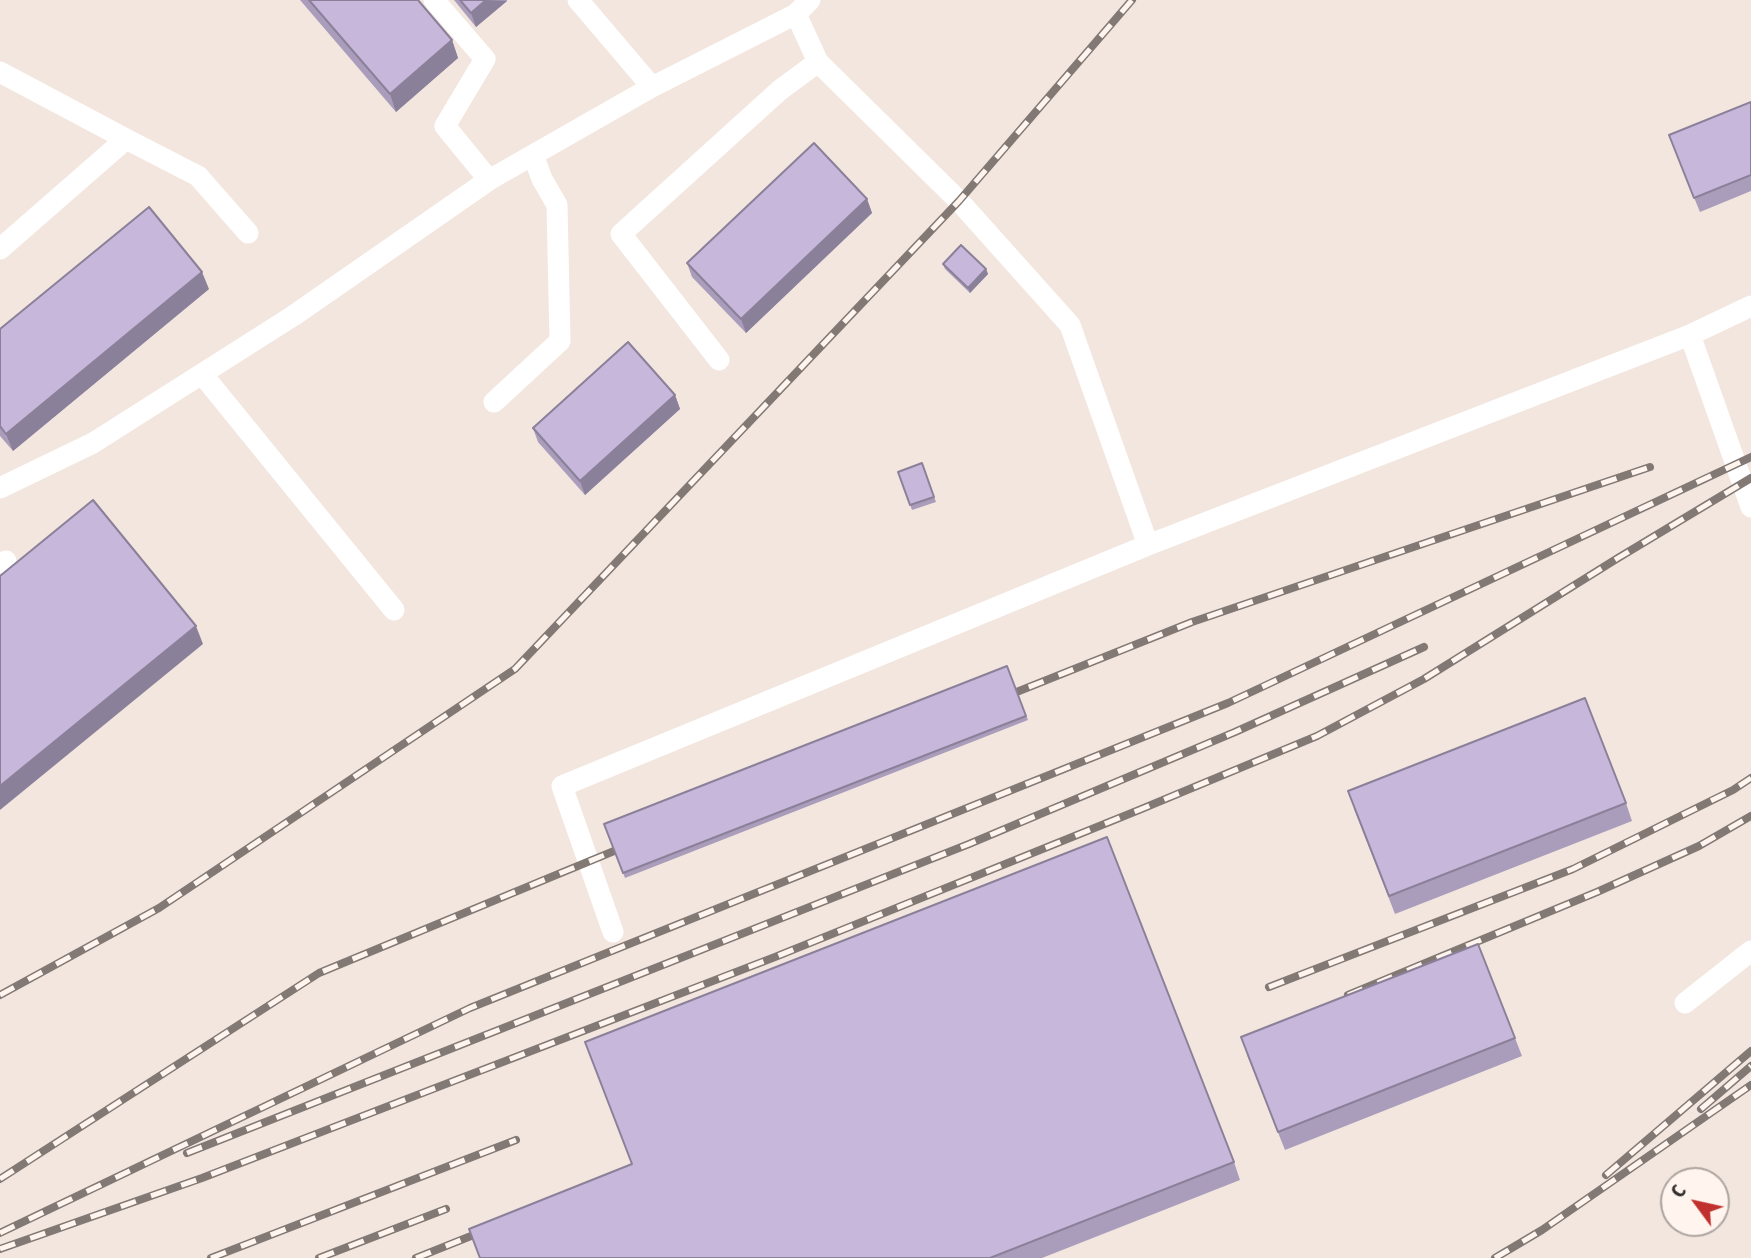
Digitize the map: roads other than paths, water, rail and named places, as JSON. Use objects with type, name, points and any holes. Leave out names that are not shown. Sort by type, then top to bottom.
[{"type":"lane","points":[[434,0],[485,59],[445,126],[489,180]]},
{"type":"lane","points":[[578,0],[652,87]]},
{"type":"lane","points":[[0,488],[93,443],[293,316],[489,180],[652,87],[803,7],[818,62],[959,201],[1070,325],[1149,545]]},
{"type":"lane","points":[[719,360],[621,234],[780,90],[818,62]]},
{"type":"lane","points":[[0,72],[198,176],[248,233]]},
{"type":"lane","points":[[0,249],[126,139]]},
{"type":"lane","points":[[494,402],[560,341],[557,205],[542,179],[533,155]]},
{"type":"lane","points":[[613,932],[562,786],[1149,545],[1689,335],[1751,306]]},
{"type":"lane","points":[[1689,335],[1751,507]]},
{"type":"lane","points":[[202,374],[394,610]]},
{"type":"lane","points":[[1685,1003],[1751,951]]},
{"type":"railway","points":[[0,995],[159,908],[515,669],[959,201],[1132,0]]},
{"type":"railway","points":[[0,1233],[470,1008],[1228,703],[1751,457]]},
{"type":"railway","points":[[999,699],[1192,622],[1650,467]]},
{"type":"railway","points":[[0,1249],[202,1178],[775,957],[1317,736],[1424,679],[1751,478]]},
{"type":"railway","points":[[187,1153],[969,844],[1235,732],[1424,647]]},
{"type":"railway","points":[[1269,987],[1573,869],[1733,790],[1751,778]]},
{"type":"railway","points":[[1348,995],[1597,892],[1699,846],[1751,816]]},
{"type":"railway","points":[[0,1179],[319,973],[631,844]]},
{"type":"railway","points":[[1606,1175],[1751,1051]]},
{"type":"railway","points":[[1701,1109],[1751,1066]]},
{"type":"railway","points":[[1495,1258],[1542,1230],[1751,1085]]},
{"type":"railway","points":[[211,1258],[516,1140]]},
{"type":"railway","points":[[319,1258],[446,1209]]},
{"type":"railway","points":[[416,1258],[491,1228]]}]
